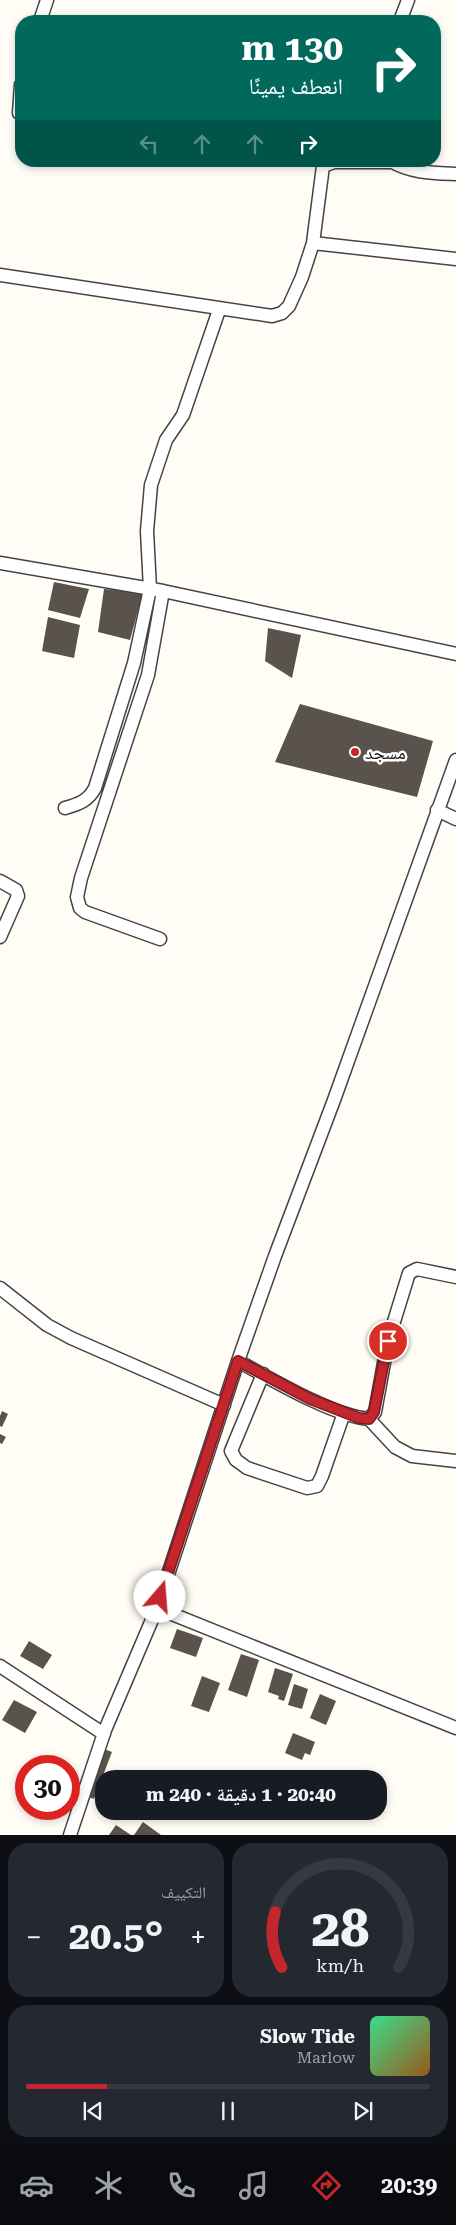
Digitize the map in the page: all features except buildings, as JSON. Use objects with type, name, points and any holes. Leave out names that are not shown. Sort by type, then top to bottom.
[{"type":"street","points":[[42,15],[47,0]]},
{"type":"street","points":[[402,15],[408,0]]},
{"type":"street","points":[[0,275],[219,310],[272,316],[282,314],[297,291],[314,243],[321,177],[324,167]]},
{"type":"street","points":[[401,167],[425,172],[456,174]]},
{"type":"street","points":[[314,243],[456,259]]},
{"type":"street","points":[[65,808],[85,801],[95,788],[134,663],[150,590],[147,538],[152,485],[166,440],[183,415],[219,310]]},
{"type":"street","points":[[0,562],[163,591],[456,654]]},
{"type":"street","points":[[160,938],[85,912],[80,908],[78,897],[85,859],[148,675],[163,591]]},
{"type":"street","points":[[70,1835],[104,1734],[157,1608],[238,1361],[396,930],[456,760]]},
{"type":"street","points":[[437,810],[456,819]]},
{"type":"street","points":[[0,880],[16,890],[18,896],[0,938]]},
{"type":"street","points":[[369,1419],[374,1412],[388,1341],[409,1273],[417,1269],[456,1277]]},
{"type":"street","points":[[0,1288],[47,1325],[70,1338],[224,1405]]},
{"type":"street","points":[[238,1361],[310,1399],[359,1418],[369,1419],[396,1447],[412,1456],[456,1461]]},
{"type":"street","points":[[263,1374],[231,1451],[236,1460],[247,1468],[307,1488],[317,1486],[344,1412]]},
{"type":"street","points":[[157,1608],[456,1728]]},
{"type":"street","points":[[0,1666],[104,1734]]},
{"type":"place","name":"مسجد","points":[[355,752]]},
{"type":"route","points":[[160,1597],[238,1361],[310,1399],[359,1418],[369,1419],[374,1412],[388,1341]]}]
